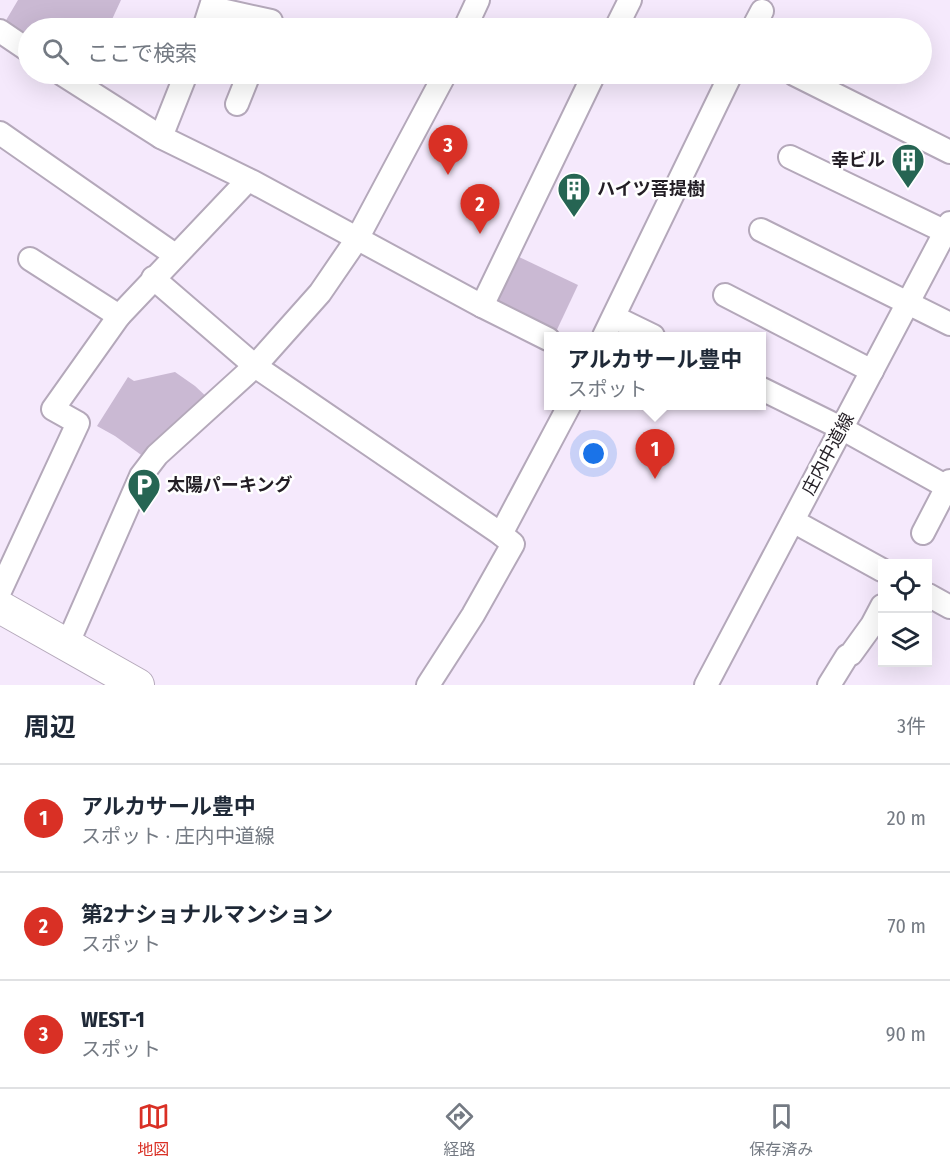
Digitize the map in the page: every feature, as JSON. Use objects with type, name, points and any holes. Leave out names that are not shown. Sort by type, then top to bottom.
[{"type":"street","points":[[470,18],[478,0]]},
{"type":"street","points":[[621,18],[630,0]]},
{"type":"street","points":[[209,12],[271,16]]},
{"type":"street","points":[[0,31],[18,43]]},
{"type":"street","points":[[78,84],[161,137],[248,180],[482,306],[544,337]]},
{"type":"street","points":[[161,137],[182,84]]},
{"type":"street","points":[[237,104],[245,84]]},
{"type":"street","points":[[67,645],[141,476],[157,454],[255,366],[320,293],[357,239],[440,84]]},
{"type":"street","points":[[482,306],[589,84]]},
{"type":"street","points":[[633,332],[609,327],[726,84]]},
{"type":"street","points":[[814,84],[950,152]]},
{"type":"street","points":[[0,133],[175,255]]},
{"type":"street","points":[[790,157],[948,229]]},
{"type":"street","points":[[0,591],[78,423],[53,409],[119,316],[248,180]]},
{"type":"street","name":"庄内中道線","points":[[706,685],[948,229]]},
{"type":"street","points":[[761,230],[950,324]]},
{"type":"street","points":[[30,259],[119,316]]},
{"type":"street","points":[[153,278],[255,366],[513,544],[473,615],[428,685]]},
{"type":"street","points":[[725,295],[872,370]]},
{"type":"street","points":[[766,391],[841,428],[946,496],[923,533]]},
{"type":"street","points":[[501,534],[566,410]]},
{"type":"street","points":[[793,521],[878,568]]},
{"type":"street","points":[[932,598],[950,607]]},
{"type":"street","points":[[0,607],[138,685]]},
{"type":"street","points":[[829,685],[878,613]]},
{"type":"shaded area","points":[[18,0],[121,0],[113,18],[18,18],[18,31],[5,22]]},
{"type":"shaded area","points":[[517,256],[578,285],[556,332],[547,332],[494,300]]},
{"type":"shaded area","points":[[175,372],[210,400],[144,457],[97,426],[128,377],[134,381]]},
{"type":"place","name":"WEST-1","points":[[448,175]]},
{"type":"place","name":"幸ビル","points":[[908,189]]},
{"type":"place","name":"ハイツ菩提樹","points":[[574,218]]},
{"type":"place","name":"第2ナショナルマンション","points":[[480,234]]},
{"type":"place","name":"アルカサール豊中","points":[[655,479]]},
{"type":"place","name":"太陽パーキング","points":[[144,514]]}]
